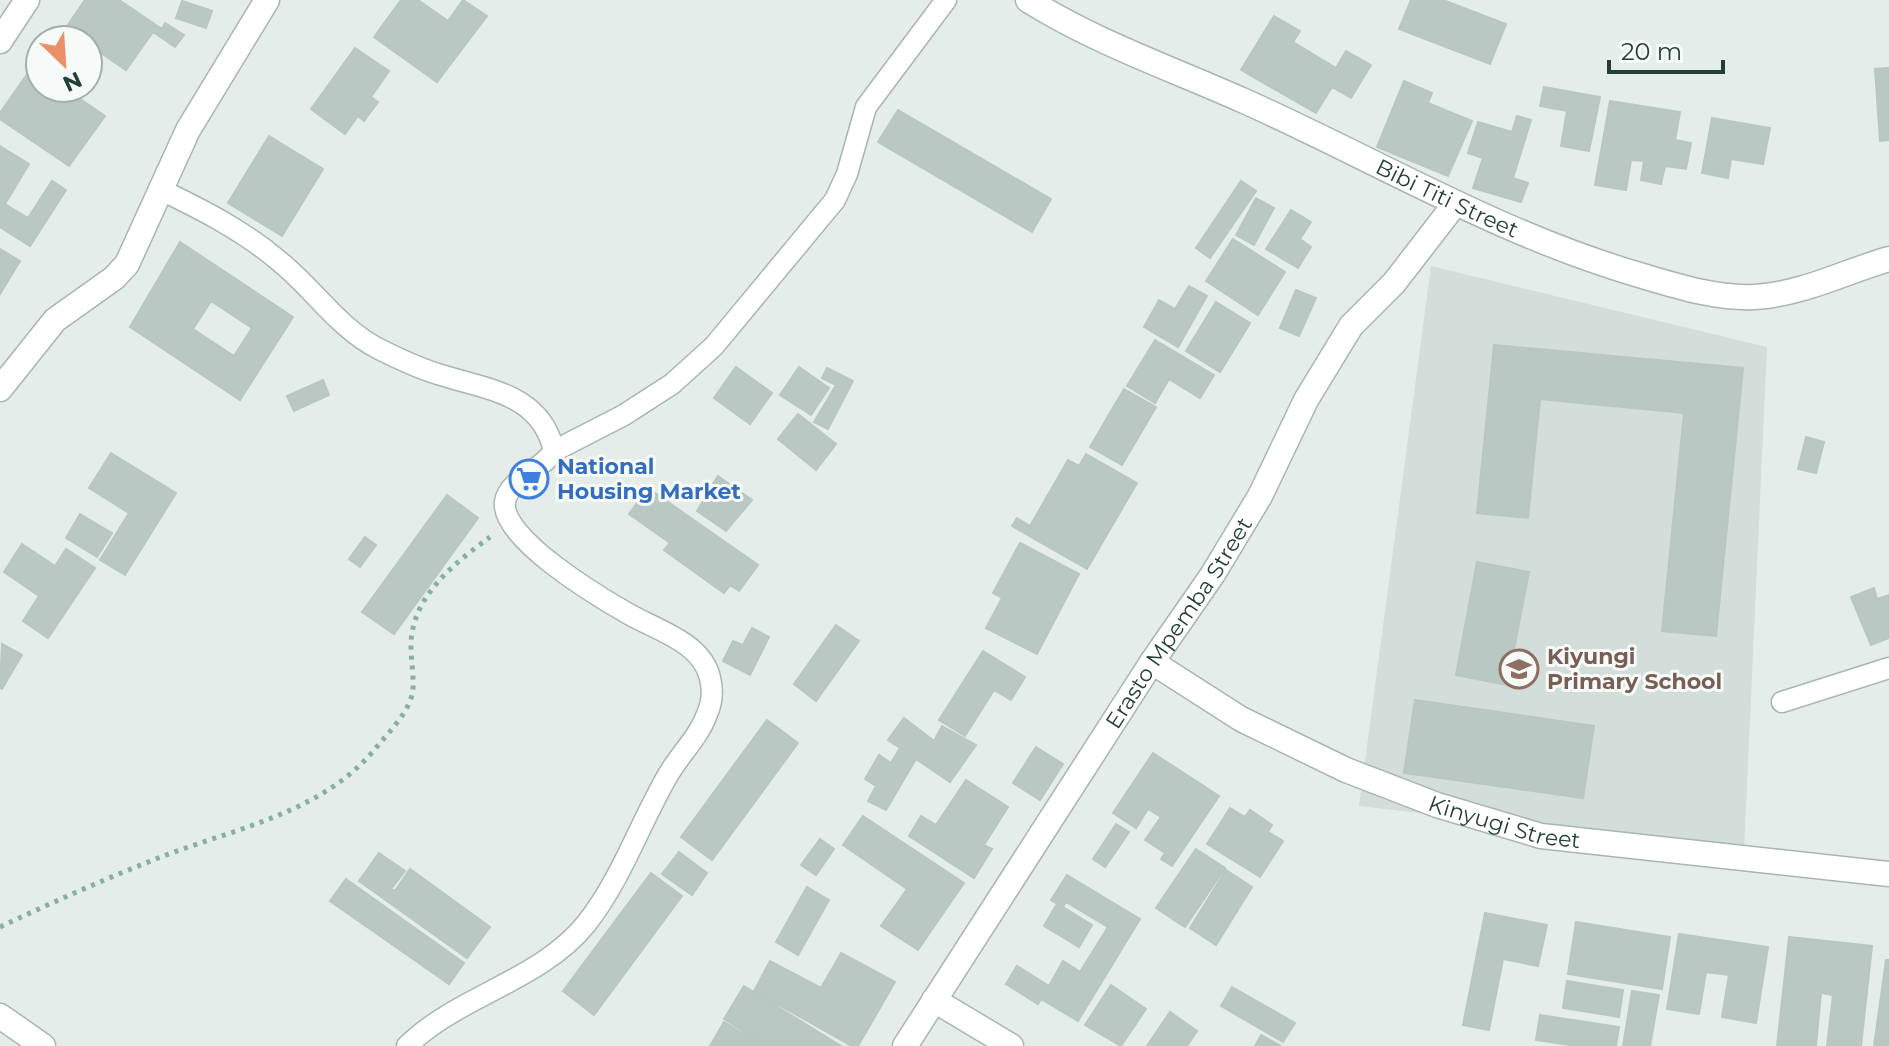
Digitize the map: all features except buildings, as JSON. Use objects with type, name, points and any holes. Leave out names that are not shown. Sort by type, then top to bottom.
[{"type":"street","points":[[0,41],[27,0]]},
{"type":"street","points":[[0,389],[55,320],[114,278],[127,264],[188,130],[267,0]]},
{"type":"street","name":"Bibi Titi Street","points":[[1028,0],[1135,56],[1243,101],[1455,204],[1558,250],[1686,289],[1754,297],[1809,288],[1889,259]]},
{"type":"street","name":"Erasto Mpemba Street","points":[[905,1046],[1152,662],[1213,574],[1252,509],[1306,400],[1351,326],[1394,283],[1455,204]]},
{"type":"street","name":"Kinyugi Street","points":[[1152,662],[1241,719],[1346,770],[1437,805],[1541,836],[1889,874]]},
{"type":"street","points":[[934,1000],[1011,1046]]},
{"type":"street","points":[[0,1016],[43,1046]]},
{"type":"lane","points":[[407,1046],[447,1014],[538,965],[567,945],[588,922],[669,774],[707,714],[712,697],[710,676],[700,657],[676,638],[588,590],[522,537],[510,522],[505,501],[511,489],[547,462],[554,451],[624,415],[672,384],[714,346],[835,200],[847,174],[866,107],[946,0]]},
{"type":"lane","points":[[159,189],[207,213],[279,260],[348,329],[377,349],[430,372],[500,391],[524,402],[550,434],[554,451]]},
{"type":"lane","points":[[1782,702],[1889,668]]},
{"type":"path","points":[[0,927],[138,866],[310,802],[345,781],[373,752],[410,700],[413,685],[410,652],[421,605],[455,565],[510,522]]},
{"type":"shaded area","points":[[1431,266],[1767,347],[1744,851],[1359,806]]},
{"type":"place","name":"National Housing Market","points":[[529,479]]},
{"type":"place","name":"Kiyungi Primary School","points":[[1519,669]]}]
